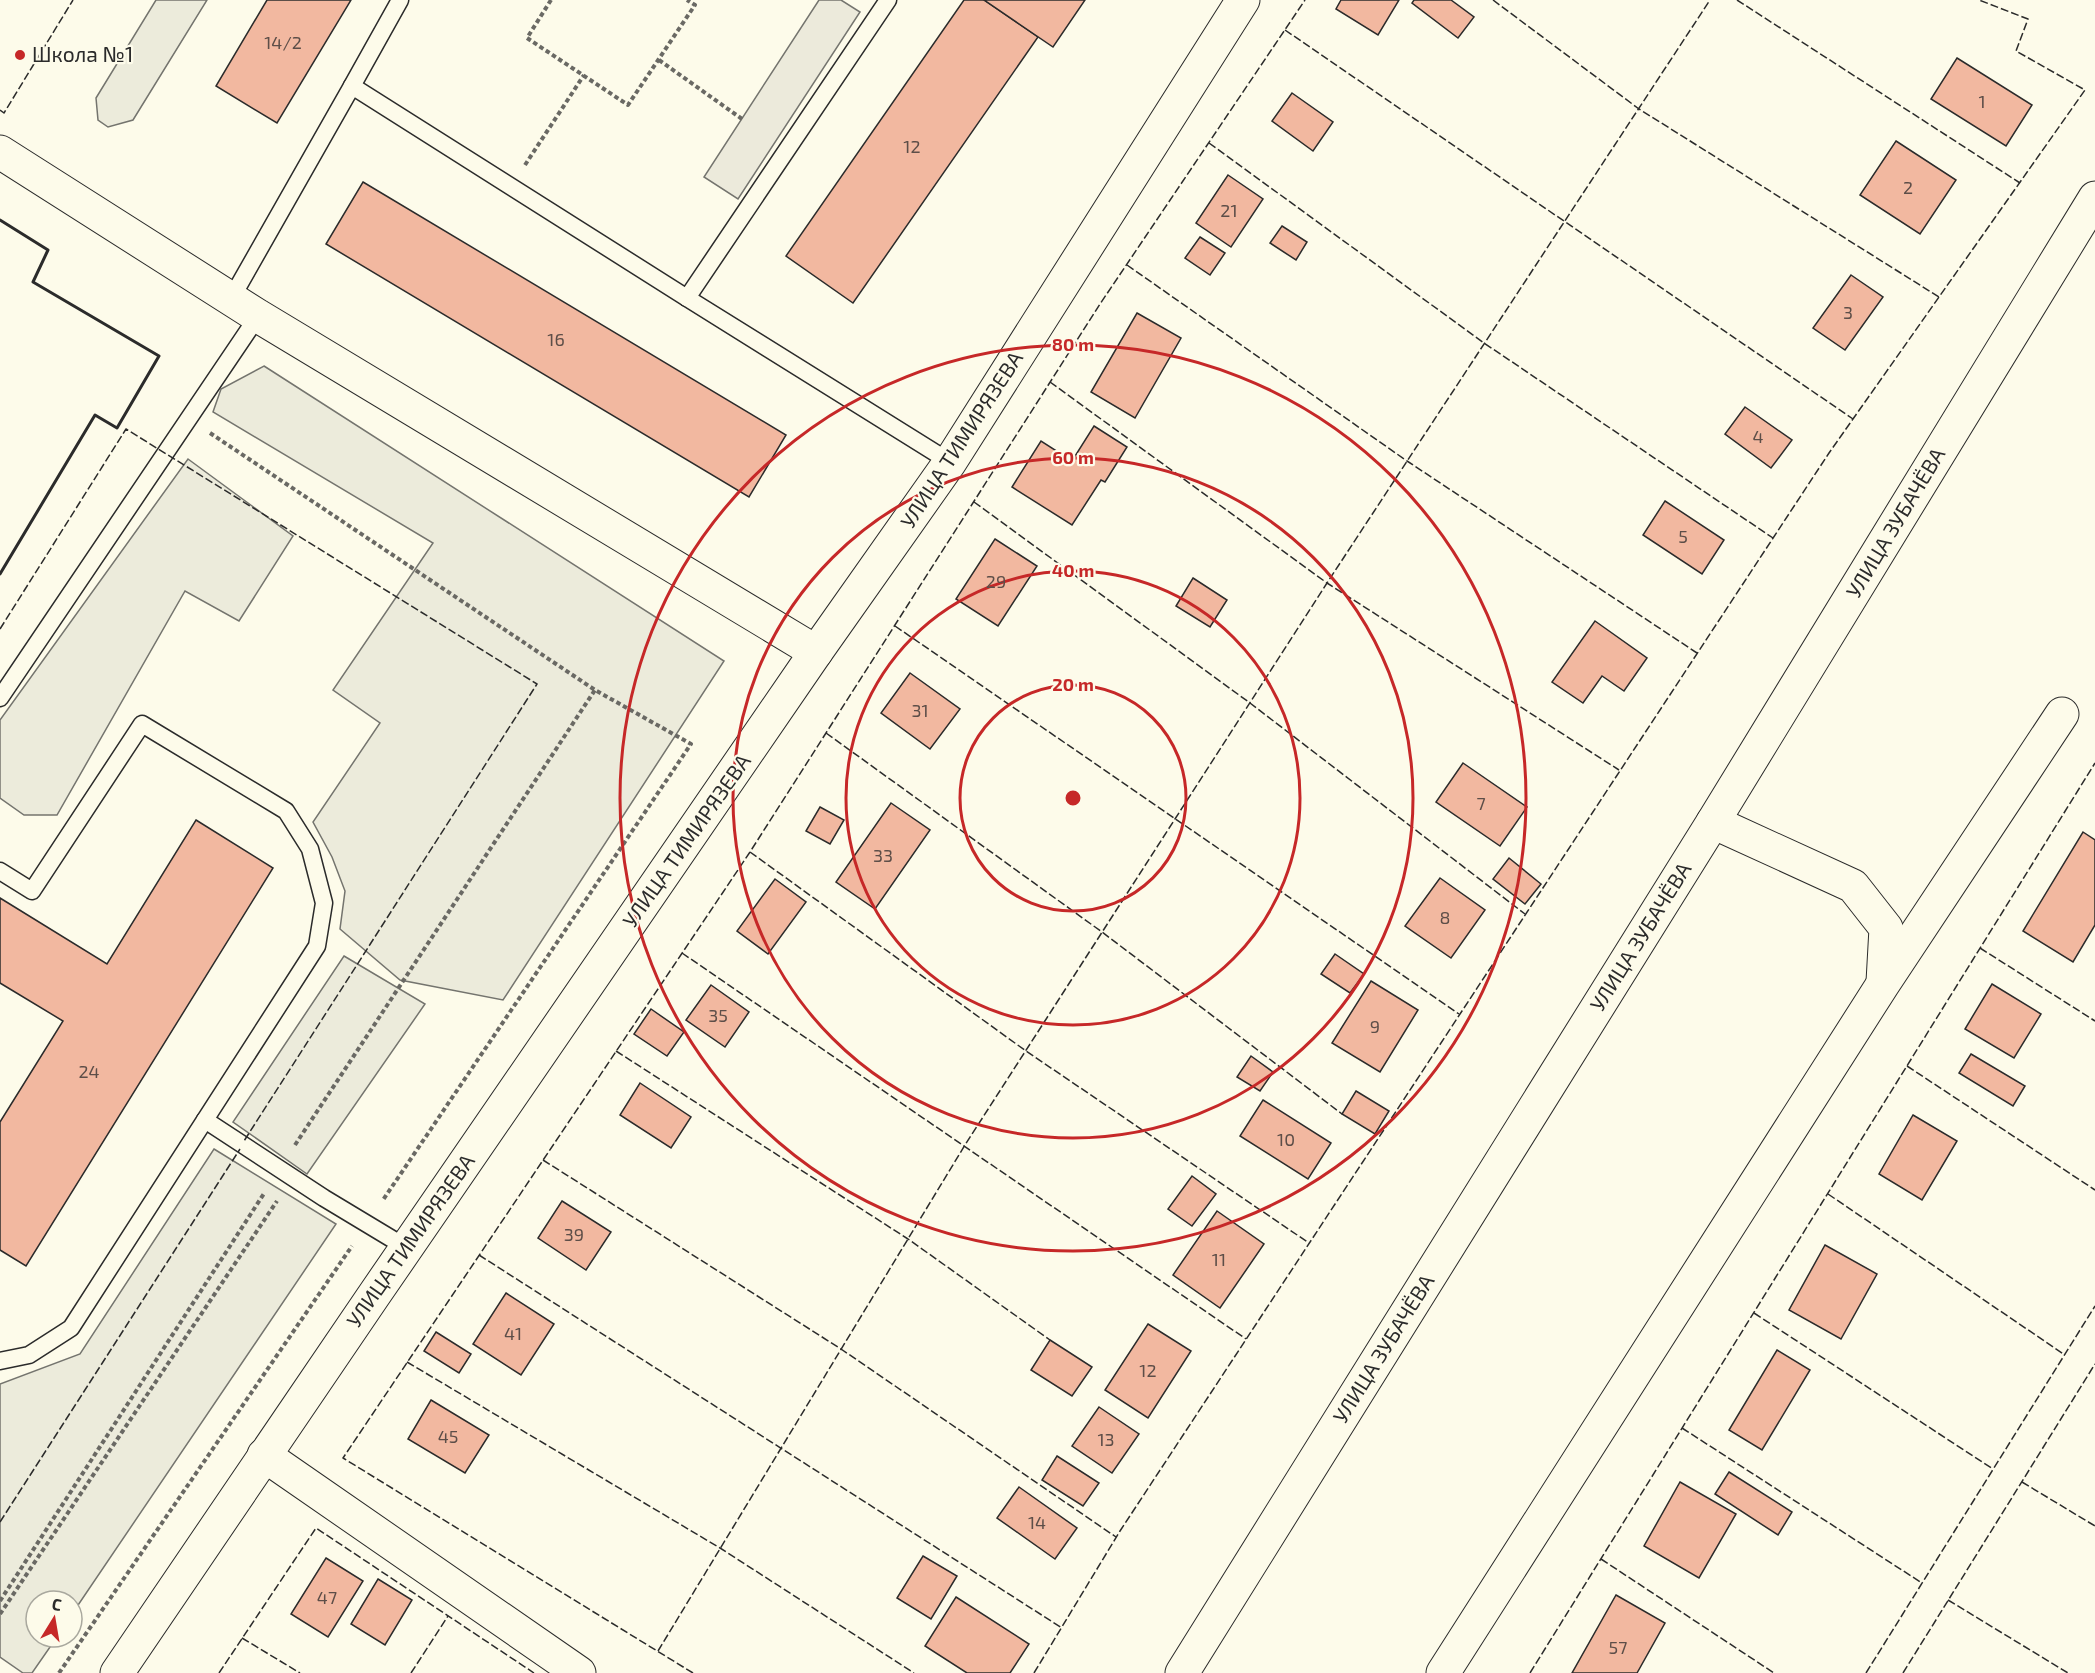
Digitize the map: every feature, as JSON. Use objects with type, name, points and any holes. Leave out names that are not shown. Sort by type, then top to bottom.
[{"type":"street","name":"УЛИЦА ТИМИРЯЗЕВА","points":[[117,1673],[264,1455],[816,652],[950,462],[1243,0]]},
{"type":"street","points":[[0,152],[245,307],[816,652]]},
{"type":"street","name":"УЛИЦА ЗУБАЧЁВА","points":[[1182,1673],[1713,822],[2095,198]]},
{"type":"street","points":[[1443,1673],[1883,984],[2061,714]]},
{"type":"street","points":[[1713,822],[1853,886],[1886,928],[1883,984]]},
{"type":"street","points":[[264,1455],[579,1673]]},
{"type":"lane","points":[[0,698],[189,419],[352,86],[400,0]]},
{"type":"lane","points":[[687,298],[888,0]]},
{"type":"lane","points":[[352,86],[950,462]]},
{"type":"lane","points":[[0,871],[32,891],[142,724],[286,811],[310,849],[324,903],[317,946],[71,1328],[29,1355],[0,1361]]},
{"type":"lane","points":[[205,1120],[407,1248]]},
{"type":"path","points":[[551,0],[527,38],[628,105],[695,5],[687,0]]},
{"type":"path","points":[[659,60],[742,119]]},
{"type":"path","points":[[511,186],[584,75]]},
{"type":"path","points":[[59,1673],[367,1224],[691,744],[595,690],[189,419]]},
{"type":"path","points":[[0,1614],[294,1178]]},
{"type":"shaded area","points":[[156,0],[207,0],[133,120],[108,127],[98,120],[96,98]]},
{"type":"shaded area","points":[[819,0],[841,0],[860,12],[738,199],[704,177]]},
{"type":"shaded area","points":[[264,366],[724,661],[503,1000],[400,980],[340,929],[345,891],[332,857],[313,822],[380,723],[333,690],[433,543],[213,412],[221,389]]},
{"type":"shaded area","points":[[188,459],[293,536],[239,621],[185,591],[57,815],[24,815],[0,798],[0,720]]},
{"type":"shaded area","points":[[344,956],[425,1004],[307,1174],[233,1122]]},
{"type":"shaded area","points":[[214,1149],[336,1224],[84,1596],[84,1589],[24,1589],[24,1649],[49,1649],[32,1673],[23,1673],[0,1657],[0,1384],[80,1354]]},
{"type":"building","points":[[267,0],[351,0],[277,123],[216,86]]},
{"type":"building","points":[[964,0],[984,0],[1038,37],[853,303],[786,256]]},
{"type":"building","points":[[984,0],[1085,0],[1053,47]]},
{"type":"building","points":[[1341,0],[1399,0],[1378,35],[1336,9]]},
{"type":"building","points":[[1414,0],[1451,0],[1474,17],[1458,38],[1412,3]]},
{"type":"building","points":[[1957,58],[2032,105],[2006,146],[1931,99]]},
{"type":"building","points":[[1292,93],[1333,122],[1313,151],[1272,121]]},
{"type":"building","points":[[1896,141],[1956,180],[1920,234],[1860,195]]},
{"type":"building","points":[[1228,175],[1263,199],[1231,247],[1196,223]]},
{"type":"building","points":[[363,182],[786,435],[749,497],[326,244]]},
{"type":"building","points":[[1282,226],[1307,242],[1296,260],[1270,243]]},
{"type":"building","points":[[1200,237],[1225,253],[1210,275],[1185,258]]},
{"type":"building","points":[[1851,275],[1883,297],[1845,350],[1813,328]]},
{"type":"building","points":[[1137,313],[1181,338],[1135,418],[1091,392]]},
{"type":"building","points":[[1745,407],[1792,440],[1771,468],[1725,434]]},
{"type":"building","points":[[1094,426],[1127,447],[1105,482],[1101,480],[1072,525],[1012,487],[1041,441],[1072,461]]},
{"type":"building","points":[[1665,501],[1724,540],[1702,574],[1643,535]]},
{"type":"building","points":[[995,539],[1037,566],[998,626],[956,599]]},
{"type":"building","points":[[1193,578],[1227,600],[1210,627],[1176,606]]},
{"type":"building","points":[[1595,621],[1647,658],[1624,691],[1602,676],[1583,703],[1552,682]]},
{"type":"building","points":[[910,673],[960,709],[930,749],[881,713]]},
{"type":"building","points":[[1463,763],[1527,807],[1500,846],[1436,802]]},
{"type":"building","points":[[891,803],[930,830],[875,909],[836,882]]},
{"type":"building","points":[[820,807],[844,820],[830,844],[806,831]]},
{"type":"building","points":[[196,820],[273,868],[26,1266],[0,1250],[0,1122],[63,1021],[0,983],[0,898],[107,964]]},
{"type":"building","points":[[2083,832],[2095,840],[2095,925],[2073,962],[2023,931]]},
{"type":"building","points":[[1509,858],[1541,884],[1525,904],[1493,879]]},
{"type":"building","points":[[1440,878],[1485,910],[1451,958],[1405,926]]},
{"type":"building","points":[[775,879],[806,902],[768,954],[737,931]]},
{"type":"building","points":[[1335,954],[1364,974],[1350,993],[1321,974]]},
{"type":"building","points":[[1371,981],[1418,1010],[1380,1072],[1332,1043]]},
{"type":"building","points":[[1992,984],[2041,1014],[2014,1058],[1965,1029]]},
{"type":"building","points":[[711,985],[749,1012],[725,1047],[686,1020]]},
{"type":"building","points":[[651,1009],[684,1032],[667,1056],[634,1034]]},
{"type":"building","points":[[1971,1054],[2025,1086],[2013,1106],[1959,1073]]},
{"type":"building","points":[[1251,1056],[1273,1072],[1260,1091],[1237,1077]]},
{"type":"building","points":[[640,1083],[691,1117],[671,1148],[620,1115]]},
{"type":"building","points":[[1356,1091],[1389,1111],[1375,1134],[1342,1114]]},
{"type":"building","points":[[1263,1100],[1331,1143],[1308,1179],[1240,1136]]},
{"type":"building","points":[[1913,1115],[1957,1141],[1922,1200],[1879,1174]]},
{"type":"building","points":[[1192,1176],[1216,1194],[1192,1226],[1168,1209]]},
{"type":"building","points":[[562,1201],[611,1232],[586,1270],[538,1238]]},
{"type":"building","points":[[1217,1211],[1264,1244],[1220,1308],[1173,1275]]},
{"type":"building","points":[[1825,1245],[1877,1274],[1841,1339],[1789,1310]]},
{"type":"building","points":[[506,1293],[554,1324],[521,1375],[473,1344]]},
{"type":"building","points":[[1148,1324],[1191,1351],[1148,1418],[1105,1390]]},
{"type":"building","points":[[436,1332],[471,1354],[459,1373],[424,1351]]},
{"type":"building","points":[[1050,1340],[1092,1367],[1072,1396],[1031,1370]]},
{"type":"building","points":[[1777,1350],[1810,1370],[1762,1450],[1729,1430]]},
{"type":"building","points":[[431,1400],[489,1435],[465,1473],[408,1439]]},
{"type":"building","points":[[1099,1407],[1139,1434],[1112,1473],[1072,1446]]},
{"type":"building","points":[[1057,1456],[1099,1483],[1083,1506],[1042,1480]]},
{"type":"building","points":[[1729,1472],[1792,1512],[1778,1535],[1715,1494]]},
{"type":"building","points":[[1680,1482],[1736,1514],[1699,1578],[1644,1546]]},
{"type":"building","points":[[1019,1487],[1077,1528],[1055,1559],[997,1518]]},
{"type":"building","points":[[923,1556],[957,1576],[931,1619],[897,1598]]},
{"type":"building","points":[[326,1558],[363,1581],[328,1637],[291,1614]]},
{"type":"building","points":[[378,1579],[412,1600],[385,1645],[351,1624]]},
{"type":"building","points":[[1616,1595],[1665,1623],[1637,1673],[1572,1673]]},
{"type":"building","points":[[956,1597],[1029,1644],[1010,1673],[967,1673],[925,1646]]},
{"type":"fence","points":[[0,110],[4,113],[73,0]]},
{"type":"fence","points":[[693,1673],[343,1458],[750,852],[1100,304],[1305,0]]},
{"type":"fence","points":[[1493,0],[1639,109],[1939,297]]},
{"type":"fence","points":[[658,1651],[965,1145],[1327,583],[1710,0]]},
{"type":"fence","points":[[1737,0],[2020,183]]},
{"type":"fence","points":[[1034,1673],[1120,1531],[1829,453],[2085,90],[2016,51],[2028,19],[1979,0]]},
{"type":"fence","points":[[1285,30],[1853,419]]},
{"type":"fence","points":[[1209,143],[1484,343],[1773,538]]},
{"type":"fence","points":[[1127,265],[1407,461],[1697,653]]},
{"type":"fence","points":[[1050,382],[1327,583],[1619,770]]},
{"type":"fence","points":[[0,629],[126,429],[537,684],[244,1141]]},
{"type":"fence","points":[[974,502],[1250,703],[1525,914]]},
{"type":"fence","points":[[895,626],[1459,1014]]},
{"type":"fence","points":[[826,733],[1102,932],[1342,1114]]},
{"type":"fence","points":[[1530,1673],[2095,763]]},
{"type":"fence","points":[[750,852],[1026,1051],[1309,1243]]},
{"type":"fence","points":[[1980,948],[2095,1021]]},
{"type":"fence","points":[[682,953],[1246,1339]]},
{"type":"fence","points":[[616,1051],[908,1239],[1050,1340]]},
{"type":"fence","points":[[1907,1066],[2095,1190]]},
{"type":"fence","points":[[0,1522],[240,1149]]},
{"type":"fence","points":[[543,1160],[841,1349],[1116,1537]]},
{"type":"fence","points":[[1828,1194],[2065,1355]]},
{"type":"fence","points":[[479,1255],[1062,1628]]},
{"type":"fence","points":[[1866,1673],[2095,1306]]},
{"type":"fence","points":[[1754,1313],[1993,1469]]},
{"type":"fence","points":[[407,1362],[720,1548],[914,1673]]},
{"type":"fence","points":[[1903,1673],[2095,1364]]},
{"type":"fence","points":[[1682,1428],[1922,1583]]},
{"type":"fence","points":[[2022,1482],[2095,1526]]},
{"type":"fence","points":[[219,1673],[316,1528],[534,1673]]},
{"type":"fence","points":[[1601,1559],[1774,1673]]},
{"type":"fence","points":[[1948,1600],[2068,1673]]},
{"type":"fence","points":[[411,1673],[448,1616]]},
{"type":"fence","points":[[242,1638],[300,1673]]},
{"type":"wall","points":[[0,220],[48,250],[33,282],[159,356],[117,428],[95,415],[0,574]]},
{"type":"place","name":"Школа №1","points":[[20,55]]}]
